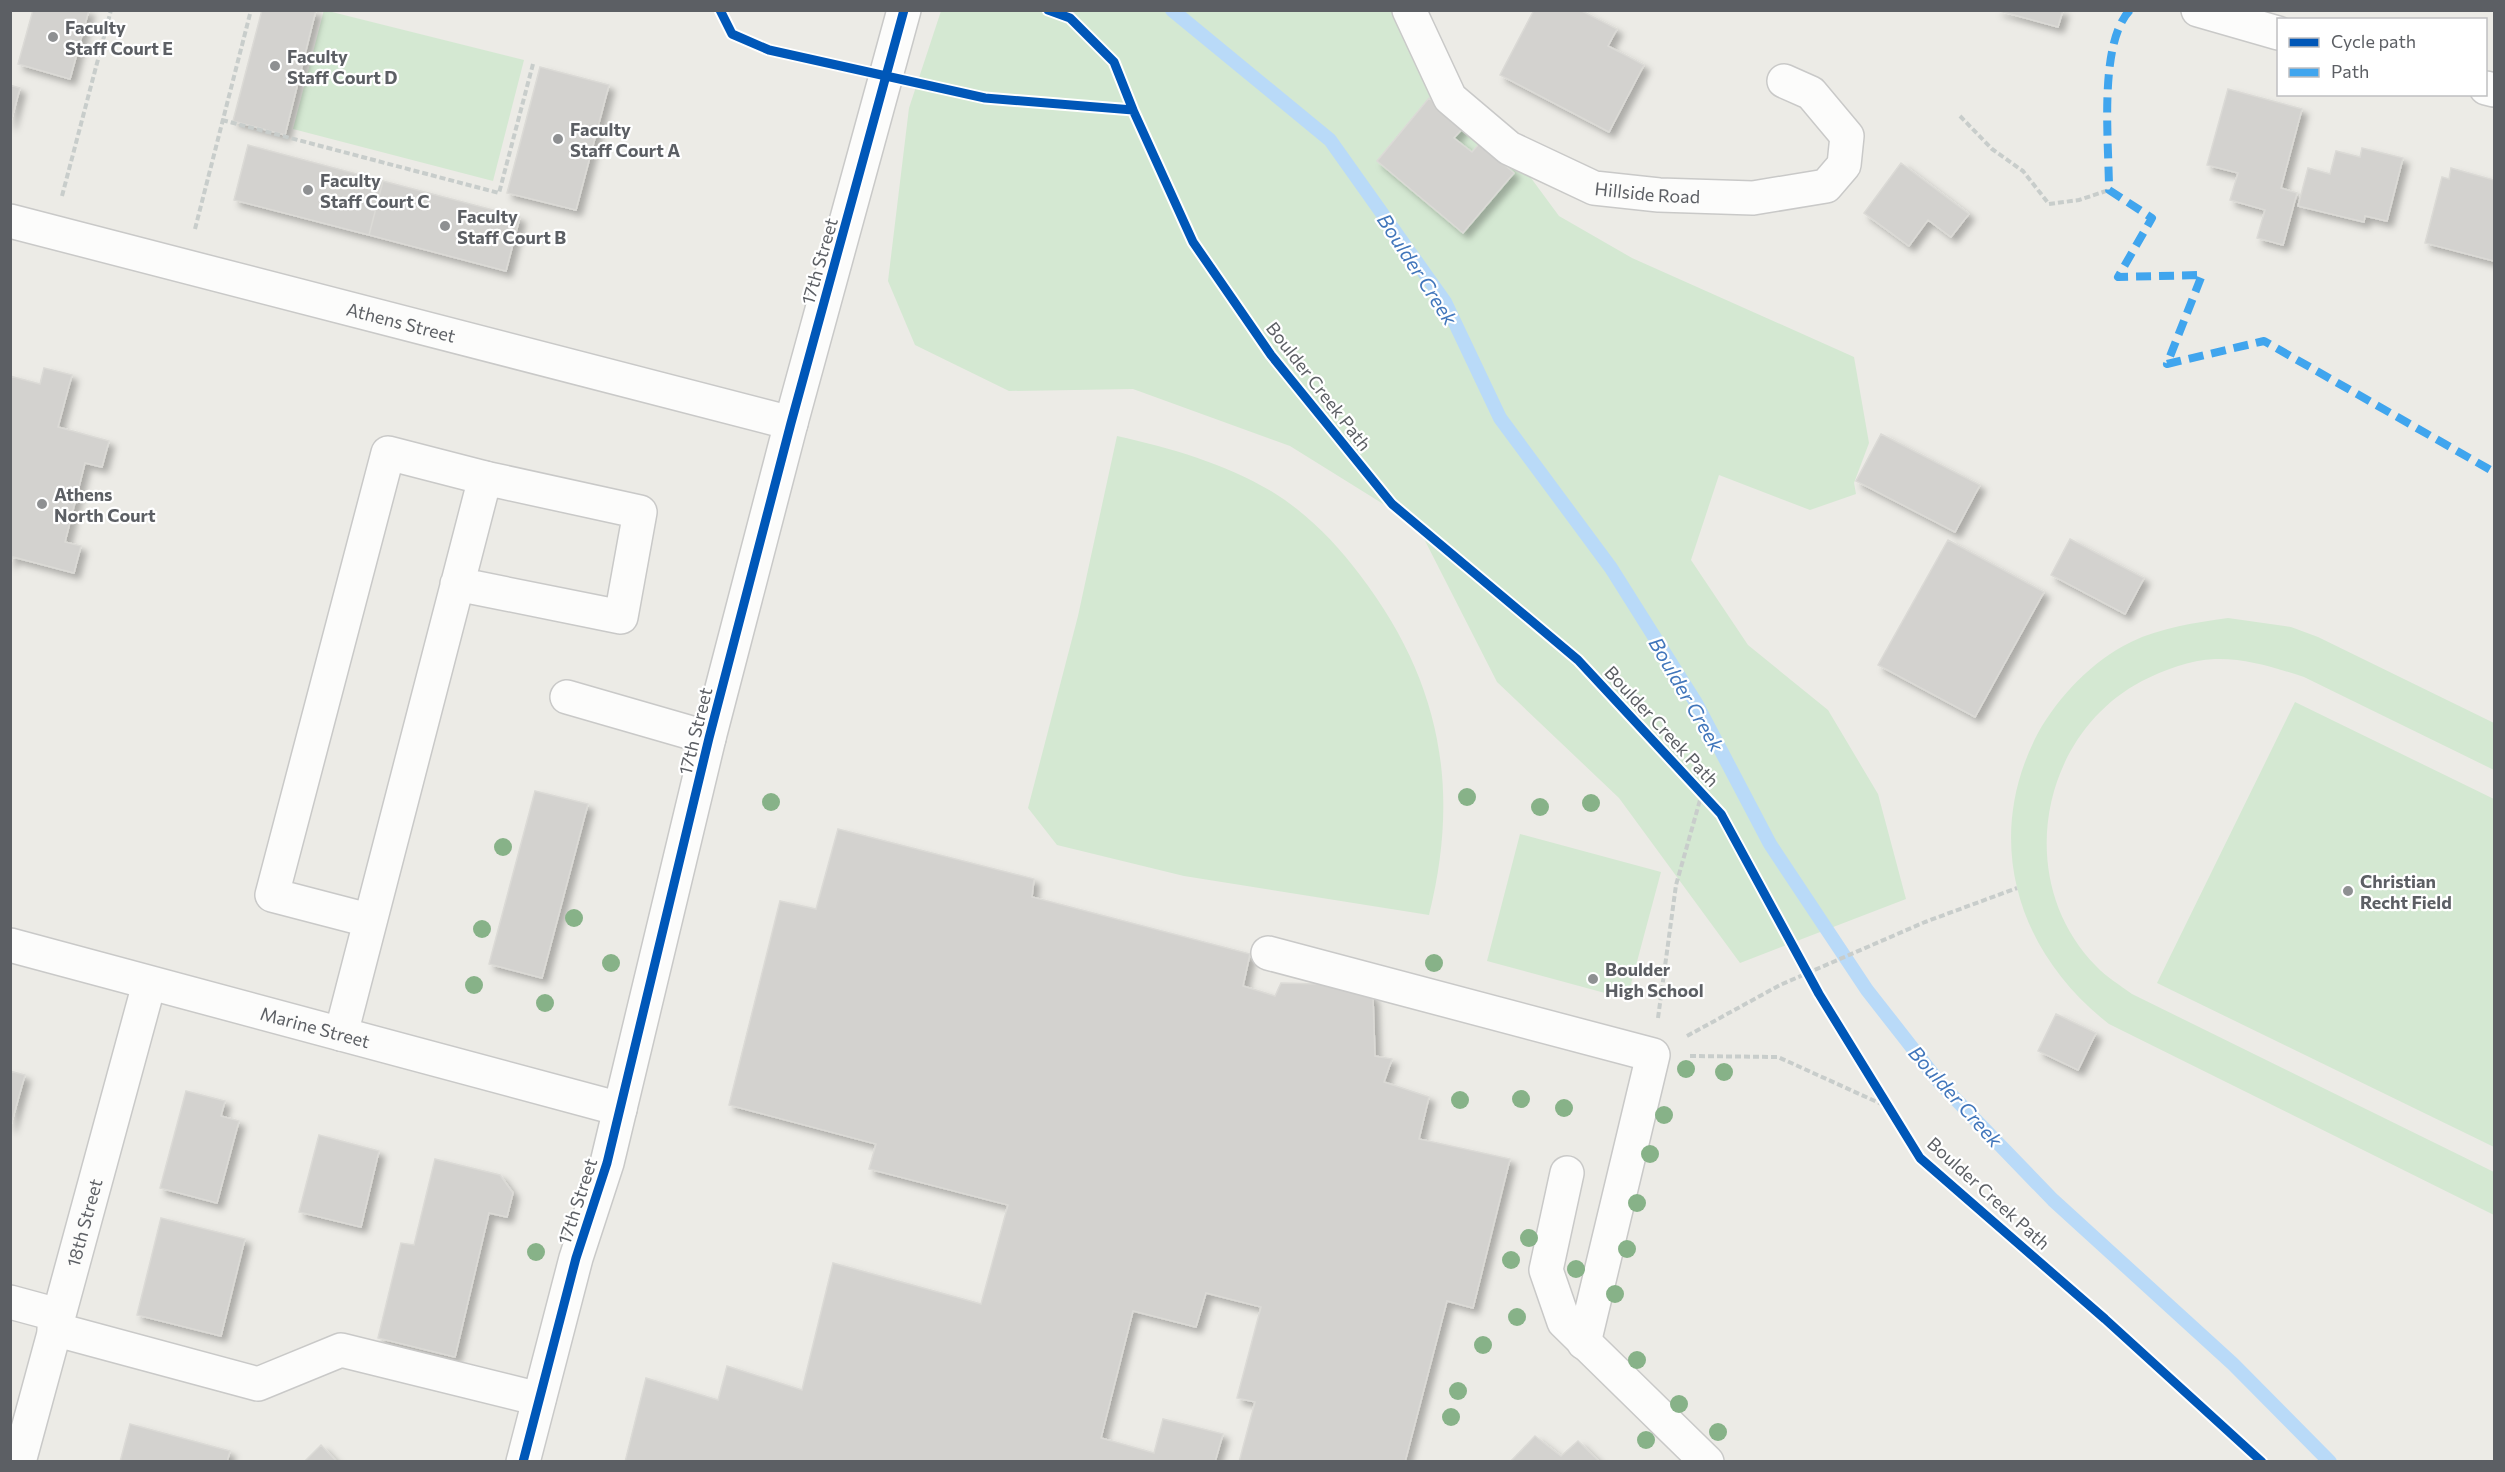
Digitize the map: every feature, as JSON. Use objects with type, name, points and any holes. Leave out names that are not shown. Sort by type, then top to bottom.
[{"type":"street","name":"Hillside Road","points":[[1409,10],[1450,98],[1509,148],[1594,188],[1659,195],[1753,198],[1826,186],[1844,165],[1847,136],[1811,93],[1784,81]]},
{"type":"street","points":[[2198,10],[2277,33]]},
{"type":"street","name":"17th Street","points":[[523,1461],[576,1258],[607,1163],[709,738],[791,423],[904,11]]},
{"type":"street","name":"Athens Street","points":[[10,221],[791,423]]},
{"type":"street","points":[[368,920],[272,895],[388,453],[485,478],[640,512],[621,617],[457,584]]},
{"type":"street","points":[[341,1034],[368,920],[485,478]]},
{"type":"street","points":[[567,697],[709,738]]},
{"type":"street","name":"Marine Street","points":[[10,945],[620,1109]]},
{"type":"street","points":[[1268,953],[1653,1055],[1584,1343]]},
{"type":"street","name":"18th Street","points":[[19,1461],[149,984]]},
{"type":"street","points":[[1567,1173],[1546,1270],[1564,1322],[1707,1461]]},
{"type":"street","points":[[10,1302],[56,1322],[258,1384],[341,1350],[539,1399]]},
{"type":"path","points":[[53,232],[111,10]]},
{"type":"path","points":[[185,267],[250,10]]},
{"type":"path","points":[[222,120],[499,193],[533,64]]},
{"type":"path","points":[[1960,116],[1992,149],[2023,171],[2049,204],[2079,200],[2109,190]]},
{"type":"path","points":[[1653,1055],[1676,885],[1705,796]]},
{"type":"path","points":[[1653,1055],[1780,985],[1925,922],[2017,888]]},
{"type":"path","points":[[1800,960],[1814,985]]},
{"type":"path","points":[[1653,1055],[1778,1057],[1891,1111]]},
{"type":"path","points":[[1877,1088],[1891,1111]]},
{"type":"green space","points":[[324,10],[524,60],[493,181],[293,129]]},
{"type":"green space","points":[[941,11],[1396,11],[1509,148],[1559,216],[1632,258],[1854,357],[1869,443],[1854,483],[1856,494],[1810,510],[1719,475],[1691,560],[1748,645],[1828,710],[1878,794],[1906,899],[1740,963],[1619,798],[1497,682],[1417,525],[1290,446],[1133,389],[1009,391],[915,345],[888,281],[909,108]]},
{"type":"green space","points":[[1117,436],[1177,451],[1215,464],[1253,481],[1284,499],[1308,518],[1341,551],[1387,615],[1409,654],[1425,695],[1436,736],[1442,779],[1443,823],[1439,868],[1429,915],[1184,876],[1057,845],[1028,808],[1078,616]]},
{"type":"green space","points":[[2228,618],[2291,627],[2318,637],[2494,723],[2494,770],[2304,677],[2283,670],[2227,659],[2196,661],[2168,669],[2142,681],[2107,705],[2080,736],[2060,773],[2049,812],[2047,853],[2054,894],[2070,932],[2100,970],[2132,994],[2494,1172],[2494,1215],[2109,1024],[2077,995],[2051,963],[2031,929],[2018,892],[2012,853],[2013,813],[2021,773],[2046,719],[2066,693],[2090,669],[2131,642],[2167,629]]},
{"type":"green space","name":"Christian Recht Field","points":[[2295,702],[2494,799],[2494,1147],[2157,983]]},
{"type":"green space","points":[[1520,834],[1661,872],[1627,999],[1487,961]]},
{"type":"building","name":"Faculty Staff Court E","points":[[33,10],[89,10],[70,79],[18,64]]},
{"type":"building","name":"Faculty Staff Court D","points":[[262,10],[316,10],[285,135],[233,121]]},
{"type":"building","points":[[1534,10],[1580,10],[1617,29],[1608,46],[1644,65],[1609,132],[1500,75]]},
{"type":"building","points":[[1996,10],[2063,10],[2058,27]]},
{"type":"building","name":"Faculty Staff Court A","points":[[540,67],[609,85],[576,210],[507,193]]},
{"type":"building","points":[[10,85],[20,88],[10,125]]},
{"type":"building","points":[[2228,89],[2302,109],[2281,188],[2297,193],[2283,245],[2257,238],[2265,210],[2230,200],[2238,173],[2207,165]]},
{"type":"building","points":[[1429,98],[1464,127],[1454,138],[1472,152],[1480,143],[1514,173],[1463,233],[1377,161]]},
{"type":"building","name":"Faculty Staff Court C","points":[[248,145],[383,181],[369,235],[234,200]]},
{"type":"building","points":[[2362,148],[2403,158],[2387,221],[2365,216],[2364,222],[2298,206],[2308,168],[2330,174],[2336,151],[2360,157]]},
{"type":"building","points":[[1901,163],[1969,214],[1951,237],[1928,220],[1909,246],[1864,213]]},
{"type":"building","points":[[2451,168],[2494,180],[2494,261],[2425,243],[2442,177],[2449,179]]},
{"type":"building","name":"Faculty Staff Court B","points":[[383,181],[520,217],[506,271],[369,235]]},
{"type":"building","name":"Athens North Court","points":[[44,368],[72,375],[58,427],[109,441],[102,467],[85,463],[65,542],[81,546],[74,573],[13,557],[10,564],[10,376],[40,384]]},
{"type":"building","points":[[1881,434],[1980,485],[1955,532],[1856,481]]},
{"type":"building","points":[[2070,539],[2144,578],[2125,614],[2051,575]]},
{"type":"building","points":[[1948,540],[2044,592],[1975,717],[1878,665]]},
{"type":"building","points":[[535,791],[588,804],[542,978],[489,964]]},
{"type":"building","points":[[838,829],[1034,879],[1032,897],[1250,954],[1243,986],[1275,996],[1281,983],[1362,985],[1373,998],[1375,1056],[1392,1059],[1384,1082],[1429,1097],[1419,1139],[1510,1159],[1473,1308],[1447,1301],[1405,1462],[1239,1462],[1255,1402],[1237,1398],[1261,1307],[1206,1293],[1196,1327],[1133,1311],[1101,1438],[1154,1453],[1163,1419],[1223,1434],[1215,1462],[625,1462],[646,1378],[718,1400],[727,1366],[802,1390],[833,1263],[981,1304],[1008,1205],[869,1169],[876,1144],[729,1105],[780,901],[816,909]]},
{"type":"building","points":[[2056,1014],[2096,1033],[2078,1070],[2038,1051]]},
{"type":"building","points":[[10,1071],[25,1075],[10,1128]]},
{"type":"building","points":[[186,1091],[225,1101],[221,1116],[239,1121],[217,1203],[160,1188]]},
{"type":"building","points":[[319,1135],[379,1151],[361,1227],[299,1212]]},
{"type":"building","points":[[435,1159],[500,1175],[513,1193],[507,1217],[489,1213],[455,1357],[378,1338],[401,1243],[414,1245]]},
{"type":"building","points":[[161,1218],[245,1239],[221,1336],[137,1315]]},
{"type":"building","points":[[130,1424],[230,1451],[227,1462],[120,1462]]},
{"type":"building","points":[[1535,1436],[1561,1456],[1578,1441],[1600,1462],[1510,1462]]},
{"type":"building","points":[[321,1445],[337,1462],[304,1462]]},
{"type":"waterway","name":"Boulder Creek","points":[[1172,10],[1330,140],[1445,302],[1500,418],[1611,568],[1696,703],[1770,844],[1867,990],[1939,1082],[2053,1200],[2233,1364],[2330,1462]]},
{"type":"marked path","points":[[2130,10],[2120,26],[2113,46],[2109,70],[2107,122],[2109,190],[2152,218],[2118,277],[2202,275],[2167,364],[2264,341],[2494,472]]},
{"type":"cycle path","points":[[720,10],[732,34],[769,50],[985,98],[1133,110]]},
{"type":"cycle path","points":[[523,1462],[576,1258],[607,1163],[709,738],[791,423],[904,10]]},
{"type":"cycle path","name":"Boulder Creek Path","points":[[1048,10],[1070,18],[1114,62],[1133,110],[1193,242],[1271,355],[1392,504],[1578,660],[1721,814],[1819,994],[1920,1158],[2105,1319],[2262,1462]]},
{"type":"place","name":"Faculty Staff Court E","points":[[53,37]]},
{"type":"place","name":"Faculty Staff Court D","points":[[275,66]]},
{"type":"place","name":"Faculty Staff Court A","points":[[558,139]]},
{"type":"place","name":"Faculty Staff Court C","points":[[308,190]]},
{"type":"place","name":"Faculty Staff Court B","points":[[445,226]]},
{"type":"place","name":"Athens North Court","points":[[42,504]]},
{"type":"place","name":"Christian Recht Field","points":[[2348,891]]},
{"type":"place","name":"Boulder High School","points":[[1593,979]]}]
